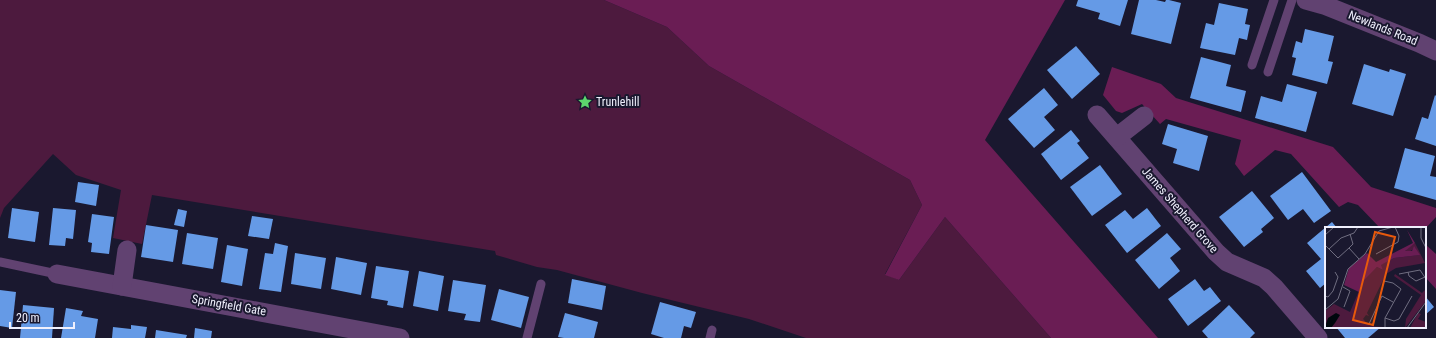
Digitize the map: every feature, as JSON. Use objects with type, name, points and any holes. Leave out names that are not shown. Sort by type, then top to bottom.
[{"type":"street","name":"Newlands Road","points":[[1306,0],[1324,5],[1432,47]]},
{"type":"street","name":"James Shepherd Grove","points":[[1097,115],[1216,252],[1227,262],[1264,278],[1274,287],[1318,338]]},
{"type":"street","points":[[1117,137],[1144,116]]},
{"type":"street","points":[[122,286],[127,250]]},
{"type":"street","name":"Springfield Gate","points":[[57,274],[400,338]]},
{"type":"lane","points":[[1252,65],[1274,0]]},
{"type":"lane","points":[[1268,72],[1292,0]]},
{"type":"lane","points":[[0,262],[57,274]]},
{"type":"lane","points":[[527,338],[541,284]]},
{"type":"shaded area","points":[[0,0],[604,0],[667,27],[709,66],[910,180],[922,205],[885,274],[899,280],[945,217],[1051,338],[806,338],[749,319],[642,293],[557,270],[537,267],[496,255],[495,251],[152,195],[142,244],[113,238],[121,190],[76,175],[53,154],[4,208],[0,218]]},
{"type":"shaded area","points":[[604,0],[1065,0],[985,140],[1158,338],[1051,338],[945,217],[899,280],[885,275],[922,205],[910,180],[709,66],[667,27]]},
{"type":"shaded area","points":[[1112,67],[1161,84],[1176,98],[1333,147],[1371,187],[1436,208],[1436,217],[1426,228],[1379,227],[1358,205],[1348,202],[1339,207],[1291,154],[1275,150],[1244,176],[1235,164],[1241,140],[1166,119],[1160,124],[1142,104],[1122,113],[1116,111],[1103,95]]},
{"type":"shaded area","points":[[1426,245],[1436,254],[1436,289],[1426,278]]},
{"type":"building","points":[[1078,0],[1128,0],[1120,26],[1098,19],[1100,13],[1076,6]]},
{"type":"building","points":[[1139,0],[1156,0],[1165,2],[1166,0],[1169,0],[1181,3],[1171,44],[1131,34]]},
{"type":"building","points":[[1219,3],[1248,9],[1245,24],[1250,25],[1247,40],[1239,38],[1235,55],[1200,48],[1206,23],[1214,25]]},
{"type":"building","points":[[1305,29],[1334,36],[1328,61],[1333,62],[1327,84],[1292,75],[1296,58],[1292,57],[1296,41],[1302,43]]},
{"type":"building","points":[[1076,46],[1100,74],[1072,99],[1047,70]]},
{"type":"building","points":[[1201,57],[1231,65],[1226,86],[1246,91],[1241,112],[1190,98]]},
{"type":"building","points":[[1364,64],[1389,72],[1390,69],[1406,74],[1393,116],[1352,104]]},
{"type":"building","points":[[1287,84],[1317,92],[1306,132],[1255,118],[1261,96],[1282,102]]},
{"type":"building","points":[[1044,88],[1058,105],[1044,117],[1055,130],[1034,148],[1008,119]]},
{"type":"building","points":[[1435,95],[1436,146],[1415,139],[1422,117],[1428,119]]},
{"type":"building","points":[[1168,124],[1208,136],[1199,171],[1173,163],[1177,149],[1162,144]]},
{"type":"building","points":[[1071,130],[1080,141],[1077,143],[1089,158],[1061,180],[1041,154]]},
{"type":"building","points":[[1405,148],[1435,156],[1430,176],[1436,177],[1436,200],[1394,188]]},
{"type":"building","points":[[1100,165],[1122,194],[1092,216],[1070,187]]},
{"type":"building","points":[[1302,172],[1331,211],[1314,223],[1303,209],[1288,220],[1270,196]]},
{"type":"building","points":[[78,182],[99,185],[96,206],[75,202]]},
{"type":"building","points":[[1252,191],[1274,218],[1261,229],[1263,232],[1244,247],[1219,217]]},
{"type":"building","points":[[12,208],[39,212],[35,242],[8,238]]},
{"type":"building","points":[[53,208],[76,210],[73,239],[66,238],[65,246],[49,245]]},
{"type":"building","points":[[1147,208],[1161,226],[1127,253],[1105,225],[1125,210],[1133,219]]},
{"type":"building","points":[[178,209],[187,211],[184,227],[174,225]]},
{"type":"building","points":[[92,214],[114,217],[109,254],[91,252],[92,243],[88,242]]},
{"type":"building","points":[[252,216],[273,219],[269,239],[248,236]]},
{"type":"building","points":[[1332,222],[1336,227],[1326,227]]},
{"type":"building","points":[[146,225],[178,230],[173,262],[141,257]]},
{"type":"building","points":[[1325,228],[1325,284],[1320,288],[1306,271],[1321,259],[1307,243]]},
{"type":"building","points":[[187,233],[218,238],[213,269],[182,264]]},
{"type":"building","points":[[1167,233],[1181,249],[1170,258],[1180,271],[1159,289],[1135,260]]},
{"type":"building","points":[[275,243],[288,246],[281,292],[259,289],[265,253],[273,254]]},
{"type":"building","points":[[227,245],[248,249],[242,286],[221,282]]},
{"type":"building","points":[[295,253],[326,258],[321,289],[291,284]]},
{"type":"building","points":[[336,257],[367,263],[361,295],[331,289]]},
{"type":"building","points":[[376,266],[409,271],[403,308],[387,305],[388,301],[371,298]]},
{"type":"building","points":[[419,271],[444,276],[438,311],[413,306]]},
{"type":"building","points":[[572,279],[606,286],[602,310],[568,303]]},
{"type":"building","points":[[1195,279],[1204,291],[1210,287],[1221,301],[1188,326],[1168,299]]},
{"type":"building","points":[[453,280],[486,285],[480,322],[464,320],[466,314],[448,311]]},
{"type":"building","points":[[499,289],[529,297],[521,328],[491,320]]},
{"type":"building","points":[[0,290],[16,292],[12,328],[0,326]]},
{"type":"building","points":[[1426,297],[1434,307],[1426,314]]},
{"type":"building","points":[[660,302],[696,312],[691,328],[684,326],[681,338],[664,338],[651,334]]},
{"type":"building","points":[[23,305],[54,308],[52,338],[20,338]]},
{"type":"building","points":[[1229,305],[1255,333],[1250,338],[1208,338],[1202,331]]},
{"type":"building","points":[[66,308],[83,311],[81,316],[98,319],[95,338],[61,338]]},
{"type":"building","points":[[565,313],[598,322],[594,338],[558,337]]},
{"type":"building","points":[[131,325],[147,327],[145,338],[112,338],[113,327],[131,329]]},
{"type":"building","points":[[195,328],[212,331],[211,338],[194,338]]},
{"type":"building","points":[[1337,328],[1380,328],[1368,338],[1345,338]]},
{"type":"building","points":[[156,330],[187,335],[186,338],[155,338]]},
{"type":"place","name":"Trunlehill","points":[[585,102]]}]
